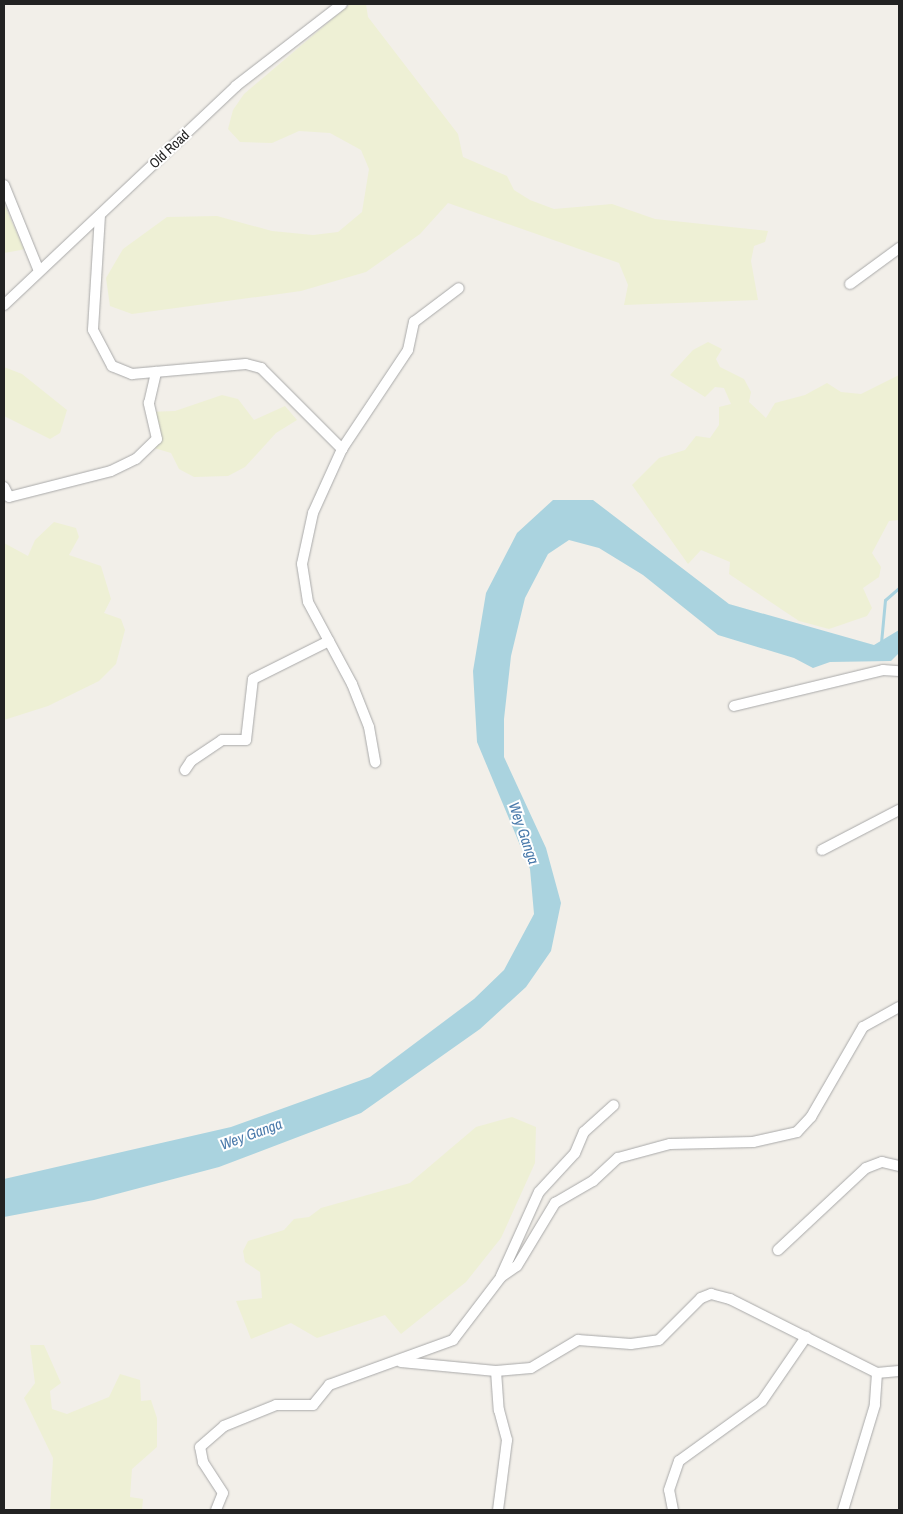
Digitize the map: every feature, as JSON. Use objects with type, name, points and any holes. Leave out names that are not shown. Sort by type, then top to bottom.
[{"type":"street","name":"Old Road","points":[[4,305],[236,86],[342,4]]},
{"type":"street","points":[[4,185],[39,271]]},
{"type":"street","points":[[100,214],[94,330],[112,366],[132,374],[246,364],[261,368],[342,450]]},
{"type":"street","points":[[850,284],[899,248]]},
{"type":"street","points":[[375,762],[369,727],[329,641],[308,602],[302,564],[313,513],[342,450],[408,350],[414,322],[459,288]]},
{"type":"street","points":[[4,487],[10,497],[111,471],[136,459],[157,439],[149,403],[156,372]]},
{"type":"street","points":[[185,770],[191,760],[222,740],[246,740],[253,679],[329,641]]},
{"type":"street","points":[[734,706],[883,670],[899,671]]},
{"type":"street","points":[[822,850],[899,810]]},
{"type":"street","points":[[501,1277],[517,1266],[555,1203],[593,1181],[618,1158],[670,1144],[753,1142],[797,1132],[811,1117],[862,1027],[899,1007]]},
{"type":"street","points":[[216,1510],[223,1493],[203,1462],[200,1447],[224,1426],[276,1405],[313,1404],[329,1384],[397,1362],[453,1340],[501,1277],[539,1192],[575,1154],[584,1132],[614,1105]]},
{"type":"street","points":[[778,1250],[866,1168],[882,1162],[899,1166]]},
{"type":"street","points":[[397,1362],[496,1371],[531,1368],[578,1340],[631,1344],[659,1340],[711,1294],[806,1337],[877,1373],[899,1371]]},
{"type":"street","points":[[673,1510],[669,1490],[679,1461],[762,1401],[806,1337]]},
{"type":"street","points":[[496,1371],[507,1440],[498,1510]]},
{"type":"street","points":[[843,1510],[875,1405],[877,1373]]},
{"type":"green space","points":[[350,4],[366,4],[368,17],[458,134],[463,157],[507,176],[514,190],[530,200],[554,209],[612,204],[655,219],[768,231],[765,242],[754,246],[751,261],[758,300],[624,305],[628,285],[619,263],[448,203],[420,234],[366,272],[301,291],[132,314],[110,306],[106,278],[123,249],[167,217],[217,216],[272,231],[313,235],[338,232],[362,212],[369,169],[361,150],[330,133],[299,131],[272,143],[240,142],[228,129],[233,110],[244,94]]},
{"type":"green space","points":[[4,204],[24,249],[4,253]]},
{"type":"green space","points":[[708,342],[722,349],[716,359],[720,367],[744,379],[751,392],[749,402],[766,418],[775,403],[805,395],[827,383],[841,392],[861,394],[899,375],[899,520],[889,521],[872,553],[881,567],[879,577],[863,588],[872,608],[867,616],[829,629],[799,621],[729,574],[730,562],[701,550],[688,564],[632,485],[659,458],[685,450],[696,436],[710,438],[719,425],[719,407],[731,404],[724,388],[715,387],[705,397],[670,375],[693,350]]},
{"type":"green space","points":[[4,367],[22,374],[67,410],[60,433],[50,439],[4,416]]},
{"type":"green space","points":[[222,395],[238,399],[254,420],[285,406],[297,420],[276,433],[245,467],[228,476],[194,477],[179,469],[171,453],[154,448],[147,412],[175,411]]},
{"type":"green space","points":[[54,522],[76,528],[79,537],[69,555],[101,566],[111,599],[104,613],[121,619],[125,630],[116,664],[99,681],[48,706],[4,720],[4,543],[28,556],[35,540]]},
{"type":"green space","points":[[512,1117],[536,1127],[535,1163],[501,1238],[466,1282],[401,1334],[385,1315],[317,1338],[291,1323],[251,1339],[236,1301],[262,1298],[260,1272],[245,1262],[243,1251],[248,1241],[284,1230],[294,1219],[309,1217],[321,1208],[410,1183],[476,1127]]},
{"type":"green space","points":[[30,1345],[44,1345],[61,1383],[50,1391],[52,1409],[67,1414],[109,1397],[120,1374],[140,1380],[141,1401],[151,1400],[157,1418],[157,1447],[132,1469],[130,1497],[143,1499],[142,1510],[50,1510],[53,1458],[24,1398],[35,1383]]},
{"type":"water","name":"Wey Ganga","points":[[553,500],[593,500],[729,604],[874,645],[899,630],[899,653],[891,661],[830,662],[813,668],[794,658],[718,635],[643,575],[599,548],[569,540],[548,554],[525,598],[511,656],[504,719],[504,757],[546,848],[561,903],[551,951],[526,987],[480,1029],[361,1113],[219,1167],[94,1200],[4,1217],[4,1179],[231,1127],[370,1077],[474,999],[504,970],[534,914],[530,869],[477,742],[473,671],[486,593],[517,533]]},
{"type":"waterway","points":[[881,643],[885,600],[899,588]]}]
